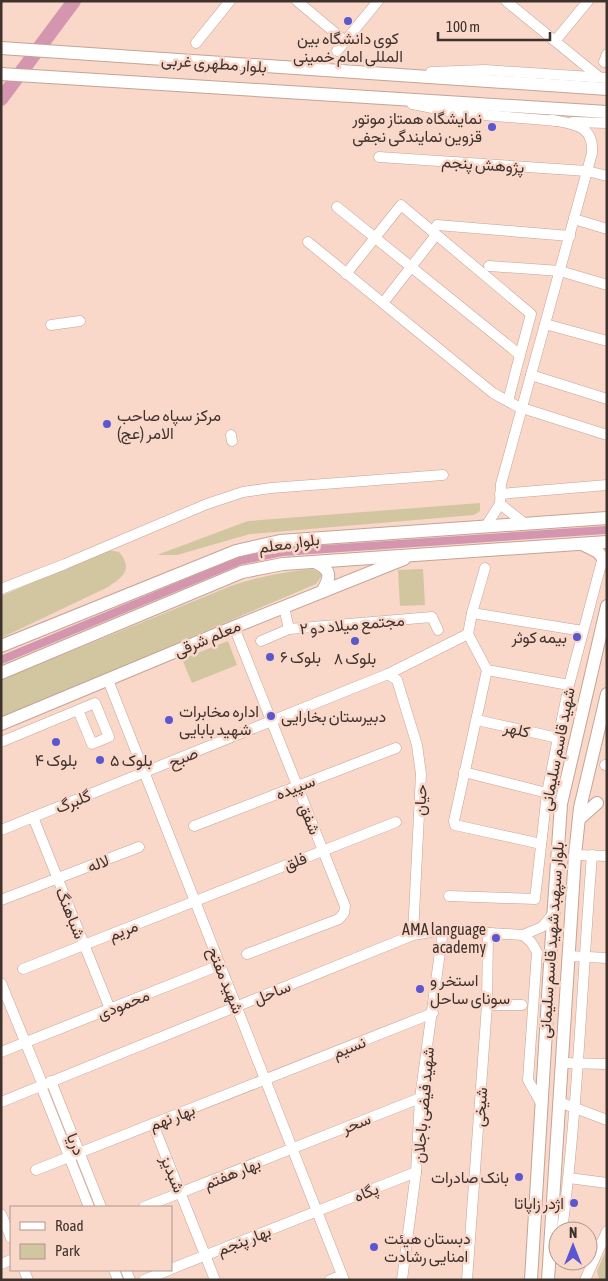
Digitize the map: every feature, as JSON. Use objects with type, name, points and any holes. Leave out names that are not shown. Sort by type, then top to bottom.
[{"type":"main road","name":"بلوار مطهری غربی","points":[[5,49],[607,89]]},
{"type":"main road","name":"بلوار مطهری غربی","points":[[1,74],[607,112]]},
{"type":"main road","points":[[604,518],[607,510]]},
{"type":"main road","name":"بلوار معلم","points":[[1,646],[236,551],[280,541],[604,518]]},
{"type":"main road","name":"بلوار معلم","points":[[1,673],[242,572],[283,564],[605,541]]},
{"type":"main road","points":[[582,544],[598,552],[605,560]]},
{"type":"main road","name":"معلم شرقی","points":[[1,724],[414,554]]},
{"type":"main road","points":[[315,562],[325,566],[328,573],[329,580],[322,592]]},
{"type":"main road","name":"بلوار سپهبد شهید قاسم سلیمانی","points":[[531,1280],[561,804],[607,606]]},
{"type":"main road","name":"بلوار سپهبد شهید قاسم سلیمانی","points":[[548,1280],[575,855],[579,819],[607,694]]},
{"type":"main road","points":[[579,819],[597,802]]},
{"type":"street","points":[[196,44],[230,1]]},
{"type":"street","points":[[297,1],[345,41]]},
{"type":"street","points":[[337,51],[378,1]]},
{"type":"street","points":[[506,1],[603,78]]},
{"type":"street","points":[[555,41],[588,1]]},
{"type":"street","points":[[382,74],[485,70],[603,78]]},
{"type":"street","points":[[371,97],[459,113],[607,123]]},
{"type":"street","points":[[486,526],[500,499],[522,408],[593,147],[590,136],[586,131],[576,125],[552,120]]},
{"type":"street","name":"پژوهش پنجم","points":[[379,156],[587,172],[607,176]]},
{"type":"street","points":[[346,274],[401,205],[437,230],[530,314],[508,401]]},
{"type":"street","points":[[337,207],[520,355]]},
{"type":"street","points":[[574,219],[607,229]]},
{"type":"street","points":[[437,230],[570,236]]},
{"type":"street","points":[[382,303],[412,267],[437,230]]},
{"type":"street","points":[[308,242],[493,393],[522,408],[607,435]]},
{"type":"street","points":[[489,266],[560,271],[607,285]]},
{"type":"street","points":[[51,325],[80,321]]},
{"type":"street","points":[[545,324],[607,341]]},
{"type":"street","points":[[531,375],[607,399]]},
{"type":"street","points":[[1,589],[207,504],[244,492],[271,488],[443,475]]},
{"type":"street","points":[[500,499],[607,485]]},
{"type":"street","points":[[500,499],[524,523]]},
{"type":"street","name":"شهید قاسم سلیمانی","points":[[449,896],[535,899],[548,793],[558,738],[583,631],[605,560]]},
{"type":"street","points":[[485,568],[468,634],[487,670],[454,822],[455,825],[541,844]]},
{"type":"street","points":[[284,607],[289,629]]},
{"type":"street","points":[[472,613],[583,631]]},
{"type":"street","name":"مجتمع میلاد دو ۲","points":[[261,641],[289,629],[432,617],[438,630]]},
{"type":"street","name":"شفق","points":[[234,627],[345,906],[344,913],[339,918],[248,954]]},
{"type":"street","name":"صبح","points":[[144,773],[388,674],[468,634]]},
{"type":"street","points":[[487,670],[569,686]]},
{"type":"street","name":"حیان","points":[[388,674],[397,680],[417,745],[421,774],[412,935]]},
{"type":"street","name":"شهید مفتح","points":[[108,680],[343,1278]]},
{"type":"street","points":[[1,742],[78,710]]},
{"type":"street","name":"کلهر","points":[[477,720],[558,738]]},
{"type":"street","name":"سپیده","points":[[194,826],[396,748]]},
{"type":"street","points":[[464,772],[548,793]]},
{"type":"street","name":"گلبرگ","points":[[1,830],[144,773]]},
{"type":"street","name":"شباهنگ","points":[[33,817],[110,1009]]},
{"type":"street","name":"فلق","points":[[194,901],[396,822]]},
{"type":"street","name":"لاله","points":[[1,900],[139,847]]},
{"type":"street","points":[[575,855],[607,856]]},
{"type":"street","points":[[563,1221],[575,1108],[592,855]]},
{"type":"street","points":[[537,885],[555,886]]},
{"type":"street","name":"مریم","points":[[23,969],[194,901]]},
{"type":"street","points":[[541,1103],[528,1080],[537,952],[531,942],[523,935],[542,927],[553,914]]},
{"type":"street","name":"ساحل","points":[[1,1102],[41,1082],[52,1081],[412,935],[443,930],[523,935]]},
{"type":"street","name":"شهید فیضی باجلان","points":[[402,1280],[416,1172],[420,1098],[443,930]]},
{"type":"street","name":"شیخی","points":[[469,1280],[487,1005],[488,933]]},
{"type":"street","points":[[568,956],[607,958]]},
{"type":"street","name":"محمودی","points":[[1,1052],[220,965]]},
{"type":"street","name":"دریا","points":[[1,983],[26,1042],[89,1206]]},
{"type":"street","points":[[487,1005],[522,1005]]},
{"type":"street","name":"نسیم","points":[[265,1080],[433,1013]]},
{"type":"street","points":[[562,1063],[607,1064]]},
{"type":"street","name":"بهار نهم","points":[[36,1170],[265,1080]]},
{"type":"street","name":"دریا","points":[[52,1081],[101,1206]]},
{"type":"street","name":"سحر","points":[[292,1149],[420,1098]]},
{"type":"street","points":[[559,1102],[607,1120]]},
{"type":"street","name":"شبدیز","points":[[154,1124],[215,1280]]},
{"type":"street","name":"بهار هفتم","points":[[147,1206],[292,1149]]},
{"type":"street","name":"پگاه","points":[[317,1212],[416,1172]]},
{"type":"street","points":[[569,1178],[607,1182]]},
{"type":"street","name":"بهار پنجم","points":[[172,1268],[317,1212]]},
{"type":"street","points":[[1,1214],[10,1236]]},
{"type":"street","points":[[598,1250],[607,1231]]},
{"type":"street","name":"بهار پنجم","points":[[144,1280],[165,1271]]},
{"type":"street","points":[[330,1280],[343,1278]]},
{"type":"green space","points":[[480,503],[480,511],[474,515],[250,534],[177,555],[157,555],[248,521]]},
{"type":"green space","points":[[108,550],[119,552],[126,564],[124,573],[117,581],[1,638],[1,596]]},
{"type":"green space","points":[[312,569],[323,574],[316,584],[1,718],[1,680],[231,586],[271,575]]},
{"type":"green space","points":[[423,569],[425,605],[400,606],[398,570]]},
{"type":"green space","points":[[228,641],[237,665],[192,683],[182,659]]},
{"type":"green space","points":[[607,1248],[607,1280],[599,1280],[598,1269]]},
{"type":"waterway","points":[[1,99],[74,1]]},
{"type":"waterway","points":[[1,660],[239,561],[282,552],[605,530]]},
{"type":"place","name":"کوی دانشگاه بین المللی امام خمینی","points":[[348,21]]},
{"type":"place","name":"نمایشگاه همتاز موتور قزوین نمایندگی نجفی","points":[[492,127]]},
{"type":"place","name":"مرکز سپاه صاحب الامر (عج)","points":[[107,424]]},
{"type":"place","name":"بیمه کوثر","points":[[577,637]]},
{"type":"place","name":"بلوک ۸","points":[[355,641]]},
{"type":"place","name":"بلوک ۶","points":[[270,657]]},
{"type":"place","name":"دبیرستان بخارایی","points":[[271,716]]},
{"type":"place","name":"اداره مخابرات شهید بابایی","points":[[169,720]]},
{"type":"place","name":"بلوک ۴","points":[[56,742]]},
{"type":"place","name":"بلوک ۵","points":[[100,760]]},
{"type":"place","name":"AMA language academy","points":[[496,938]]},
{"type":"place","name":"استخر و سونای ساحل","points":[[420,989]]},
{"type":"place","name":"بانک صادرات","points":[[519,1177]]},
{"type":"place","name":"اژدر زاپاتا","points":[[574,1203]]},
{"type":"place","name":"دبستان هیئت امنایی رشادت","points":[[374,1247]]}]
